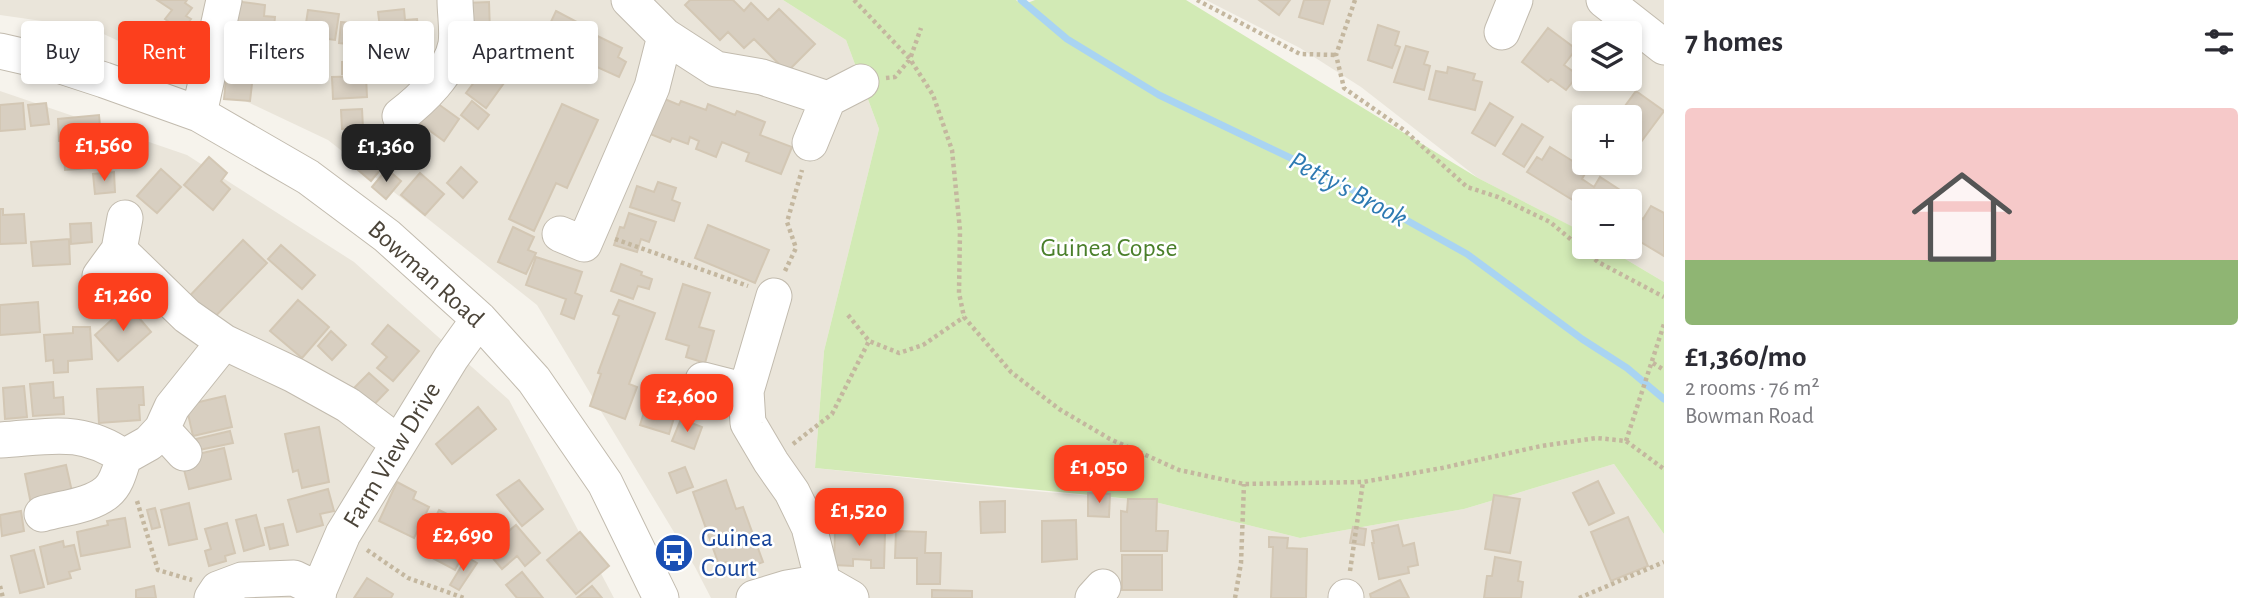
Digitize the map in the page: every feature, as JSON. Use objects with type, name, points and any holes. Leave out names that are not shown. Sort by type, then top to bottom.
[{"type":"street","points":[[198,114],[223,0]]},
{"type":"street","points":[[400,116],[422,99],[444,70],[456,45],[455,0]]},
{"type":"street","points":[[629,0],[665,36],[716,69],[762,77],[828,99]]},
{"type":"street","points":[[1604,0],[1664,47]]},
{"type":"street","points":[[575,232],[634,132],[652,87],[665,36]]},
{"type":"street","name":"Bowman Road","points":[[0,51],[52,63],[198,114],[308,177],[387,236],[479,319],[534,380],[605,483],[661,598]]},
{"type":"street","points":[[810,143],[828,99],[861,82]]},
{"type":"street","points":[[115,248],[187,316],[224,342],[294,375],[348,405],[398,443]]},
{"type":"street","points":[[754,598],[837,590],[792,492],[748,423],[746,391],[774,296]]},
{"type":"street","name":"Farm View Drive","points":[[318,594],[344,534],[451,358],[479,319]]},
{"type":"street","points":[[42,514],[87,502],[107,492],[117,478],[124,457],[149,443],[173,441],[172,407],[224,342]]},
{"type":"street","points":[[703,380],[746,391]]},
{"type":"street","points":[[0,440],[76,435],[107,445],[124,457]]},
{"type":"street","points":[[215,593],[242,580],[294,578],[318,594]]},
{"type":"path","points":[[854,0],[909,59],[933,95],[952,150],[960,230],[959,293],[964,317],[1011,372],[1059,409],[1110,439],[1179,470],[1244,484],[1363,482],[1541,446],[1597,438],[1626,442],[1664,469]]},
{"type":"path","points":[[1197,0],[1300,54],[1336,55]]},
{"type":"path","points":[[1355,0],[1336,55],[1345,88],[1404,130],[1467,187],[1498,197],[1550,222],[1598,262],[1664,297]]},
{"type":"path","points":[[861,82],[895,76],[909,59],[921,27]]},
{"type":"path","points":[[575,232],[774,296],[796,248],[787,222],[810,143]]},
{"type":"path","points":[[848,315],[869,341],[899,353],[923,345],[964,317]]},
{"type":"path","points":[[1626,442],[1664,324]]},
{"type":"path","points":[[771,462],[832,414],[869,341]]},
{"type":"path","points":[[1652,366],[1664,370]]},
{"type":"path","points":[[124,457],[158,569],[215,593]]},
{"type":"path","points":[[1346,597],[1363,482]]},
{"type":"path","points":[[1235,598],[1241,563],[1244,484]]},
{"type":"path","points":[[344,534],[408,578],[464,598]]},
{"type":"path","points":[[1579,598],[1664,562]]},
{"type":"path","points":[[0,586],[3,598]]},
{"type":"shaded area","points":[[0,0],[783,0],[846,40],[879,129],[824,351],[815,468],[1151,501],[1300,538],[1464,509],[1614,464],[1664,534],[1664,598],[711,598],[537,305],[328,140],[210,84],[210,21],[118,21],[118,41],[104,34],[104,21],[42,21],[0,15]]},
{"type":"shaded area","points":[[1206,0],[1664,0],[1664,282],[1625,259],[1642,259],[1642,189],[1572,189],[1572,227],[1478,178],[1361,87],[1300,48]]},
{"type":"shaded area","points":[[0,91],[187,155],[354,262],[509,400],[614,598],[0,598]]},
{"type":"green space","name":"Guinea Copse","points":[[783,0],[1016,0],[1022,5],[1035,0],[1186,0],[1478,178],[1572,227],[1572,259],[1625,259],[1664,282],[1664,534],[1614,464],[1464,509],[1300,538],[1151,501],[815,468],[824,351],[879,129],[846,40]]},
{"type":"building","points":[[157,0],[187,0],[185,3],[192,8],[186,16],[191,19],[168,21],[165,19],[172,10]]},
{"type":"building","points":[[690,0],[733,0],[744,11],[751,3],[768,20],[779,9],[815,44],[787,72],[754,39],[744,48],[728,32],[720,40],[685,5]]},
{"type":"building","points":[[1259,0],[1290,0],[1279,15]]},
{"type":"building","points":[[1304,0],[1330,0],[1323,24],[1299,17]]},
{"type":"building","points":[[234,1],[265,5],[264,16],[275,17],[275,21],[232,21]]},
{"type":"building","points":[[489,2],[490,21],[466,21],[465,3]]},
{"type":"building","points":[[404,9],[405,20],[417,21],[379,21],[378,12]]},
{"type":"building","points":[[308,10],[339,14],[335,40],[329,39],[329,21],[306,21]]},
{"type":"building","points":[[556,11],[575,21],[551,21]]},
{"type":"building","points":[[341,22],[343,22],[343,43],[339,43]]},
{"type":"building","points":[[1378,25],[1399,32],[1395,45],[1400,47],[1392,68],[1368,60]]},
{"type":"building","points":[[1548,28],[1572,46],[1572,54],[1564,65],[1572,71],[1572,82],[1566,90],[1551,79],[1548,82],[1522,62]]},
{"type":"building","points":[[598,36],[622,48],[618,57],[626,62],[619,77],[598,67]]},
{"type":"building","points":[[1406,46],[1428,52],[1424,64],[1430,66],[1424,90],[1394,82]]},
{"type":"building","points":[[1448,67],[1475,74],[1473,80],[1482,82],[1475,110],[1429,99],[1436,71],[1447,73]]},
{"type":"building","points":[[332,77],[343,77],[343,84],[366,84],[367,97],[333,99]]},
{"type":"building","points":[[225,84],[252,84],[250,101],[224,99]]},
{"type":"building","points":[[473,84],[503,84],[486,108],[466,93]]},
{"type":"building","points":[[1636,91],[1664,111],[1642,141],[1642,105],[1626,105]]},
{"type":"building","points":[[655,95],[679,105],[681,101],[706,110],[708,104],[735,115],[737,111],[765,122],[760,135],[792,147],[781,174],[746,161],[749,153],[722,142],[716,157],[696,149],[699,141],[690,137],[688,144],[672,138],[670,142],[645,132]]},
{"type":"building","points":[[434,101],[459,119],[444,141],[418,122]]},
{"type":"building","points":[[472,101],[489,115],[478,129],[461,115]]},
{"type":"building","points":[[23,103],[25,129],[0,131],[0,105]]},
{"type":"building","points":[[46,103],[49,124],[31,126],[28,105]]},
{"type":"building","points":[[1490,103],[1513,117],[1495,146],[1472,133]]},
{"type":"building","points":[[562,104],[598,120],[567,188],[556,183],[534,231],[509,219]]},
{"type":"building","points":[[362,109],[363,128],[342,129],[341,110]]},
{"type":"building","points":[[99,115],[101,137],[59,141],[58,119]]},
{"type":"building","points":[[1522,124],[1543,137],[1524,167],[1503,154]]},
{"type":"building","points":[[365,138],[390,158],[371,181],[346,160]]},
{"type":"building","points":[[102,144],[104,167],[65,170],[63,147]]},
{"type":"building","points":[[1550,147],[1572,161],[1572,175],[1584,175],[1582,179],[1594,187],[1600,177],[1618,189],[1572,189],[1572,200],[1527,172],[1537,157],[1542,160]]},
{"type":"building","points":[[209,157],[227,173],[221,181],[230,189],[213,210],[184,185]]},
{"type":"building","points":[[461,167],[477,182],[463,198],[447,183]]},
{"type":"building","points":[[161,169],[181,187],[157,213],[137,196]]},
{"type":"building","points":[[387,169],[401,181],[386,199],[372,187]]},
{"type":"building","points":[[114,172],[115,192],[95,194],[93,174]]},
{"type":"building","points":[[420,173],[444,194],[425,215],[401,195]]},
{"type":"building","points":[[658,182],[676,188],[672,200],[680,203],[674,221],[630,207],[637,186],[654,192]]},
{"type":"building","points":[[1651,206],[1664,213],[1664,256],[1642,243],[1642,218]]},
{"type":"building","points":[[0,209],[3,209],[3,215],[24,214],[26,243],[0,244]]},
{"type":"building","points":[[629,213],[656,222],[649,242],[641,239],[637,252],[614,245],[620,227],[624,228]]},
{"type":"building","points":[[91,223],[92,242],[71,244],[70,224]]},
{"type":"building","points":[[708,225],[769,250],[755,283],[695,258]]},
{"type":"building","points":[[513,227],[534,237],[528,250],[536,253],[526,274],[498,262]]},
{"type":"building","points":[[69,239],[70,264],[33,266],[31,242]]},
{"type":"building","points":[[243,240],[267,263],[203,329],[180,306]]},
{"type":"building","points":[[281,245],[315,275],[302,289],[268,259]]},
{"type":"building","points":[[536,257],[582,272],[575,293],[582,296],[574,319],[561,314],[566,299],[526,285]]},
{"type":"building","points":[[621,264],[652,279],[649,289],[638,286],[633,299],[611,291]]},
{"type":"building","points":[[683,284],[710,293],[699,327],[714,331],[705,363],[686,357],[689,346],[666,339]]},
{"type":"building","points":[[298,300],[329,327],[302,358],[270,331]]},
{"type":"building","points":[[619,300],[655,313],[629,384],[637,387],[625,419],[590,406],[601,374],[598,373],[619,316],[613,314]]},
{"type":"building","points":[[38,302],[40,332],[0,335],[0,305]]},
{"type":"building","points":[[128,305],[151,332],[118,361],[95,335]]},
{"type":"building","points":[[388,325],[419,351],[393,381],[377,368],[387,357],[372,344]]},
{"type":"building","points":[[73,327],[90,327],[92,359],[68,361],[68,372],[54,373],[53,360],[46,361],[44,335],[73,333]]},
{"type":"building","points":[[331,331],[346,345],[332,360],[318,346]]},
{"type":"building","points":[[369,373],[388,390],[362,417],[343,399]]},
{"type":"building","points":[[53,382],[54,398],[63,397],[64,414],[33,416],[30,384]]},
{"type":"building","points":[[24,386],[27,417],[5,419],[3,388]]},
{"type":"building","points":[[143,387],[144,405],[139,405],[140,420],[99,423],[97,389]]},
{"type":"building","points":[[225,396],[232,427],[193,436],[186,405]]},
{"type":"building","points":[[649,396],[678,405],[669,434],[640,425]]},
{"type":"building","points":[[478,407],[496,429],[452,464],[436,444]]},
{"type":"building","points":[[681,419],[702,427],[694,449],[672,441]]},
{"type":"building","points":[[319,427],[329,482],[302,488],[298,470],[293,472],[285,434]]},
{"type":"building","points":[[230,431],[233,443],[199,450],[196,439]]},
{"type":"building","points":[[224,448],[231,479],[189,489],[181,458]]},
{"type":"building","points":[[66,465],[73,496],[31,504],[25,474]]},
{"type":"building","points":[[685,467],[693,487],[677,493],[669,473]]},
{"type":"building","points":[[519,480],[543,509],[522,526],[497,495]]},
{"type":"building","points":[[726,480],[736,509],[743,507],[763,562],[730,574],[726,562],[719,565],[693,492]]},
{"type":"building","points":[[1598,481],[1614,513],[1589,525],[1573,493]]},
{"type":"building","points":[[397,482],[416,492],[413,499],[429,507],[414,538],[379,521]]},
{"type":"building","points":[[328,489],[334,511],[320,514],[323,525],[297,532],[288,500]]},
{"type":"building","points":[[1088,493],[1110,494],[1109,517],[1088,516]]},
{"type":"building","points":[[1494,495],[1520,499],[1510,553],[1485,549]]},
{"type":"building","points":[[1128,499],[1157,499],[1156,531],[1168,531],[1167,551],[1121,551],[1121,511],[1127,512]]},
{"type":"building","points":[[1005,501],[1005,532],[981,533],[980,502]]},
{"type":"building","points":[[189,503],[197,539],[169,545],[161,510]]},
{"type":"building","points":[[155,508],[160,527],[152,529],[147,510]]},
{"type":"building","points":[[439,510],[457,519],[453,527],[466,533],[456,552],[463,555],[455,570],[423,553],[433,535],[428,532]]},
{"type":"building","points":[[21,511],[24,531],[2,536],[0,515]]},
{"type":"building","points":[[256,515],[264,545],[244,551],[236,520]]},
{"type":"building","points":[[1628,517],[1648,566],[1611,581],[1591,532]]},
{"type":"building","points":[[125,518],[130,547],[81,556],[77,532],[108,525],[107,521]]},
{"type":"building","points":[[1076,520],[1077,559],[1042,562],[1042,521]]},
{"type":"building","points":[[227,523],[235,553],[225,556],[226,561],[209,566],[205,551],[211,549],[205,529]]},
{"type":"building","points":[[283,524],[288,545],[270,549],[265,528]]},
{"type":"building","points":[[516,525],[540,553],[525,566],[517,556],[502,569],[486,550]]},
{"type":"building","points":[[1398,525],[1403,546],[1414,543],[1418,565],[1408,567],[1409,573],[1379,579],[1372,531]]},
{"type":"building","points":[[1353,527],[1366,529],[1364,545],[1350,543]]},
{"type":"building","points":[[835,531],[885,533],[884,568],[871,568],[871,560],[853,559],[853,566],[834,565]]},
{"type":"building","points":[[896,531],[926,532],[925,553],[941,553],[940,584],[917,584],[917,558],[895,558]]},
{"type":"building","points":[[580,532],[609,566],[576,594],[547,560]]},
{"type":"building","points":[[1269,537],[1288,538],[1287,548],[1307,549],[1306,598],[1271,598],[1273,547],[1269,547]]},
{"type":"building","points":[[63,541],[64,547],[74,545],[80,569],[69,572],[71,578],[48,584],[40,547]]},
{"type":"building","points":[[34,550],[44,587],[20,593],[11,556]]},
{"type":"building","points":[[1122,555],[1162,555],[1162,590],[1122,590]]},
{"type":"building","points":[[467,557],[477,563],[459,590],[450,585]]},
{"type":"building","points":[[1495,557],[1521,562],[1518,581],[1523,582],[1521,598],[1484,598],[1487,576],[1492,576]]},
{"type":"building","points":[[522,572],[543,598],[517,598],[506,585]]},
{"type":"building","points":[[367,578],[393,594],[391,598],[354,598]]},
{"type":"building","points":[[1400,580],[1409,598],[1371,598],[1370,594]]},
{"type":"building","points":[[154,586],[156,598],[136,598],[136,590]]},
{"type":"building","points":[[592,586],[602,598],[577,598]]},
{"type":"building","points":[[932,590],[972,591],[972,598],[932,598]]},
{"type":"waterway","name":"Petty's Brook","points":[[1021,0],[1067,39],[1159,95],[1324,174],[1467,254],[1582,339],[1627,368],[1664,399]]},
{"type":"place","name":"Guinea Court","points":[[674,553]]}]
